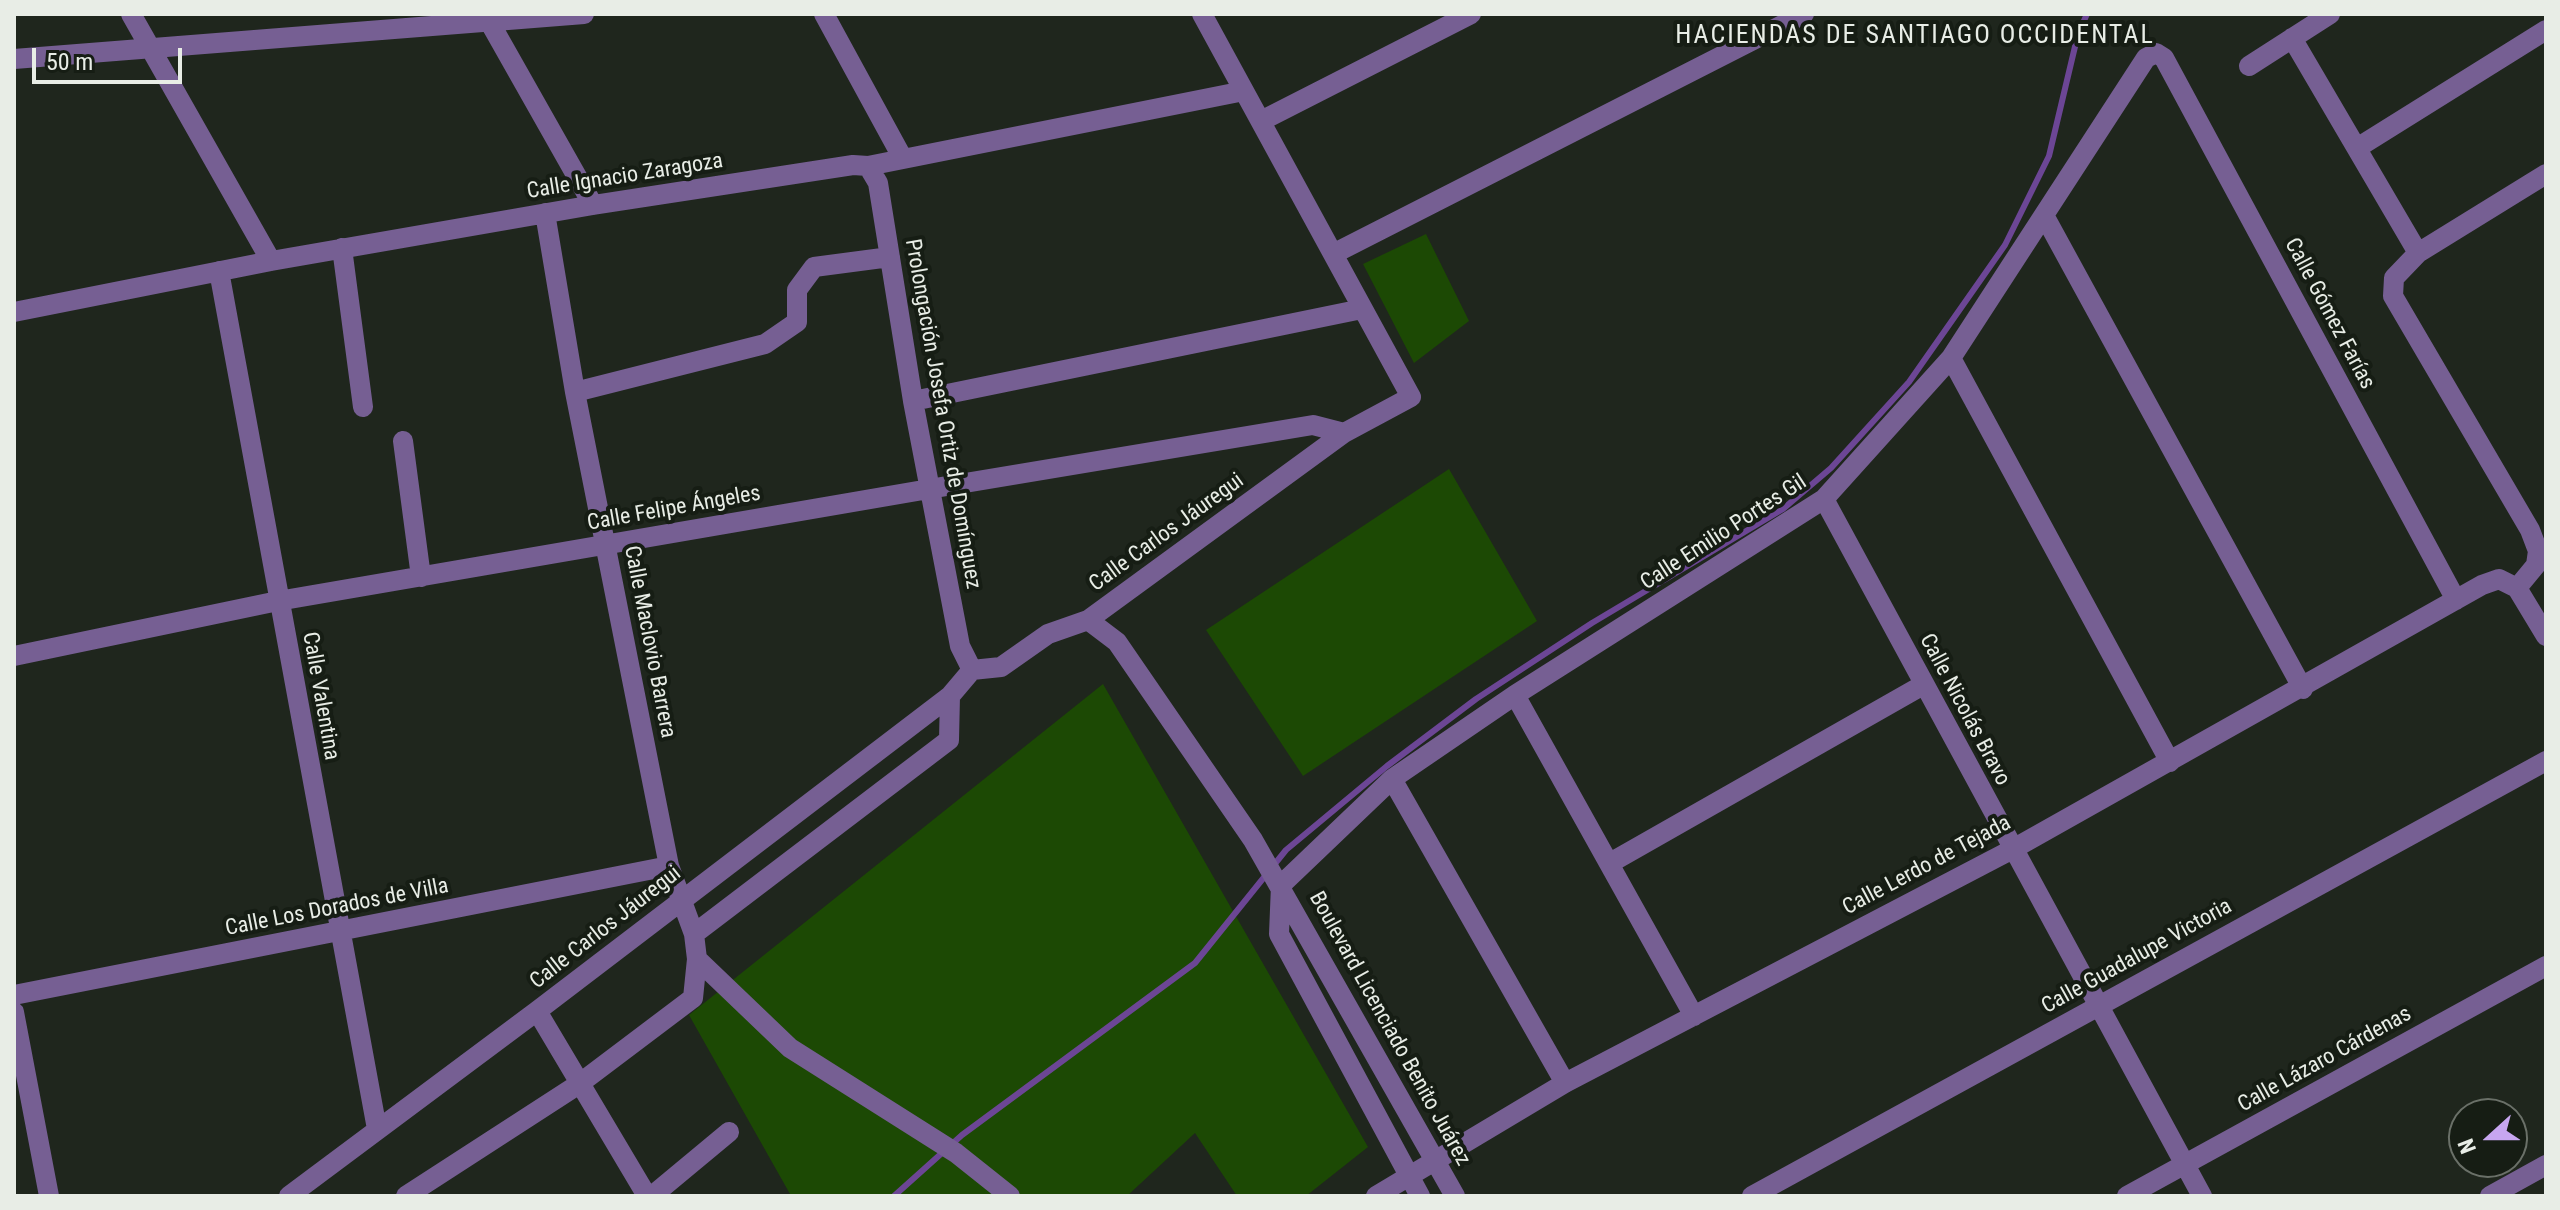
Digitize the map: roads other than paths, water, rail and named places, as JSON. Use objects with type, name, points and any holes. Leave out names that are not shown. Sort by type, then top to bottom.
[{"type":"street","points":[[131,14],[271,261]]},
{"type":"street","points":[[14,59],[488,18],[584,14]]},
{"type":"street","points":[[824,14],[902,157]]},
{"type":"street","points":[[913,401],[1362,309],[1202,14]]},
{"type":"street","points":[[1261,121],[1471,14]]},
{"type":"street","points":[[1333,254],[1804,14]]},
{"type":"street","points":[[2249,66],[2330,14]]},
{"type":"street","points":[[488,18],[593,205]]},
{"type":"street","points":[[2357,148],[2546,30]]},
{"type":"street","points":[[2292,38],[2418,253]]},
{"type":"street","name":"Calle Emilio Portes Gil","points":[[1277,878],[1392,779],[1515,695],[1824,499],[1951,358],[2146,58],[2156,53]]},
{"type":"street","name":"Calle Gómez Farías","points":[[2156,53],[2164,58],[2456,600]]},
{"type":"street","name":"Calle Ignacio Zaragoza","points":[[14,312],[271,261],[545,213],[853,165],[868,166],[1244,91]]},
{"type":"street","name":"Prolongación Josefa Ortiz de Domínguez","points":[[868,166],[878,183],[913,401],[960,646],[972,670]]},
{"type":"street","points":[[2546,174],[2418,253],[2394,278],[2393,296],[2530,530],[2538,551],[2536,565],[2508,584],[2546,636]]},
{"type":"street","name":"Calle Maclovio Barrera","points":[[406,1196],[579,1084],[693,998],[697,959],[694,934],[669,866],[575,392],[545,213]]},
{"type":"street","points":[[2045,217],[2303,689]]},
{"type":"street","points":[[342,248],[363,407]]},
{"type":"street","points":[[575,392],[765,344],[797,322],[797,290],[814,267],[890,257]]},
{"type":"street","name":"Calle Valentina","points":[[219,271],[377,1129]]},
{"type":"street","name":"Calle Carlos Jáuregui","points":[[289,1196],[950,696],[972,670],[1001,667],[1048,634],[1088,620],[1344,433],[1411,397],[1362,309]]},
{"type":"street","points":[[1951,358],[2170,762]]},
{"type":"street","name":"Calle Felipe Ángeles","points":[[14,656],[278,601],[929,489],[1313,425],[1344,433]]},
{"type":"street","points":[[403,441],[421,577]]},
{"type":"street","name":"Calle Nicolás Bravo","points":[[1824,499],[2202,1196]]},
{"type":"street","name":"Calle Lerdo de Tejada","points":[[1376,1196],[1565,1083],[2013,849],[2303,689],[2456,600],[2508,584]]},
{"type":"street","points":[[1088,620],[1117,642],[1277,878]]},
{"type":"street","points":[[1610,863],[1923,685]]},
{"type":"street","points":[[1515,695],[1694,1016]]},
{"type":"street","points":[[694,934],[949,740],[950,696]]},
{"type":"street","name":"Calle Guadalupe Victoria","points":[[1752,1196],[2546,761]]},
{"type":"street","points":[[1392,779],[1565,1083]]},
{"type":"street","name":"Calle Los Dorados de Villa","points":[[14,995],[669,866]]},
{"type":"street","name":"Boulevard Licenciado Benito Juárez","points":[[1277,878],[1455,1196]]},
{"type":"street","name":"Boulevard Licenciado Benito Juárez","points":[[1277,878],[1279,934],[1420,1196]]},
{"type":"street","points":[[697,959],[790,1048],[956,1153],[1010,1196]]},
{"type":"street","name":"Calle Lázaro Cárdenas","points":[[2127,1196],[2546,966]]},
{"type":"street","points":[[537,1011],[650,1196],[729,1132]]},
{"type":"street","points":[[14,1012],[49,1196]]},
{"type":"street","points":[[2490,1196],[2546,1165]]},
{"type":"waterway","points":[[894,1196],[962,1135],[1195,963],[1286,850],[1387,766],[1476,699],[1592,623],[1783,509],[1831,468],[1909,382],[2005,245],[2049,156],[2078,34],[2087,14]]},
{"type":"district","name":"HACIENDAS DE SANTIAGO OCCIDENTAL","points":[[1915,36]]}]
